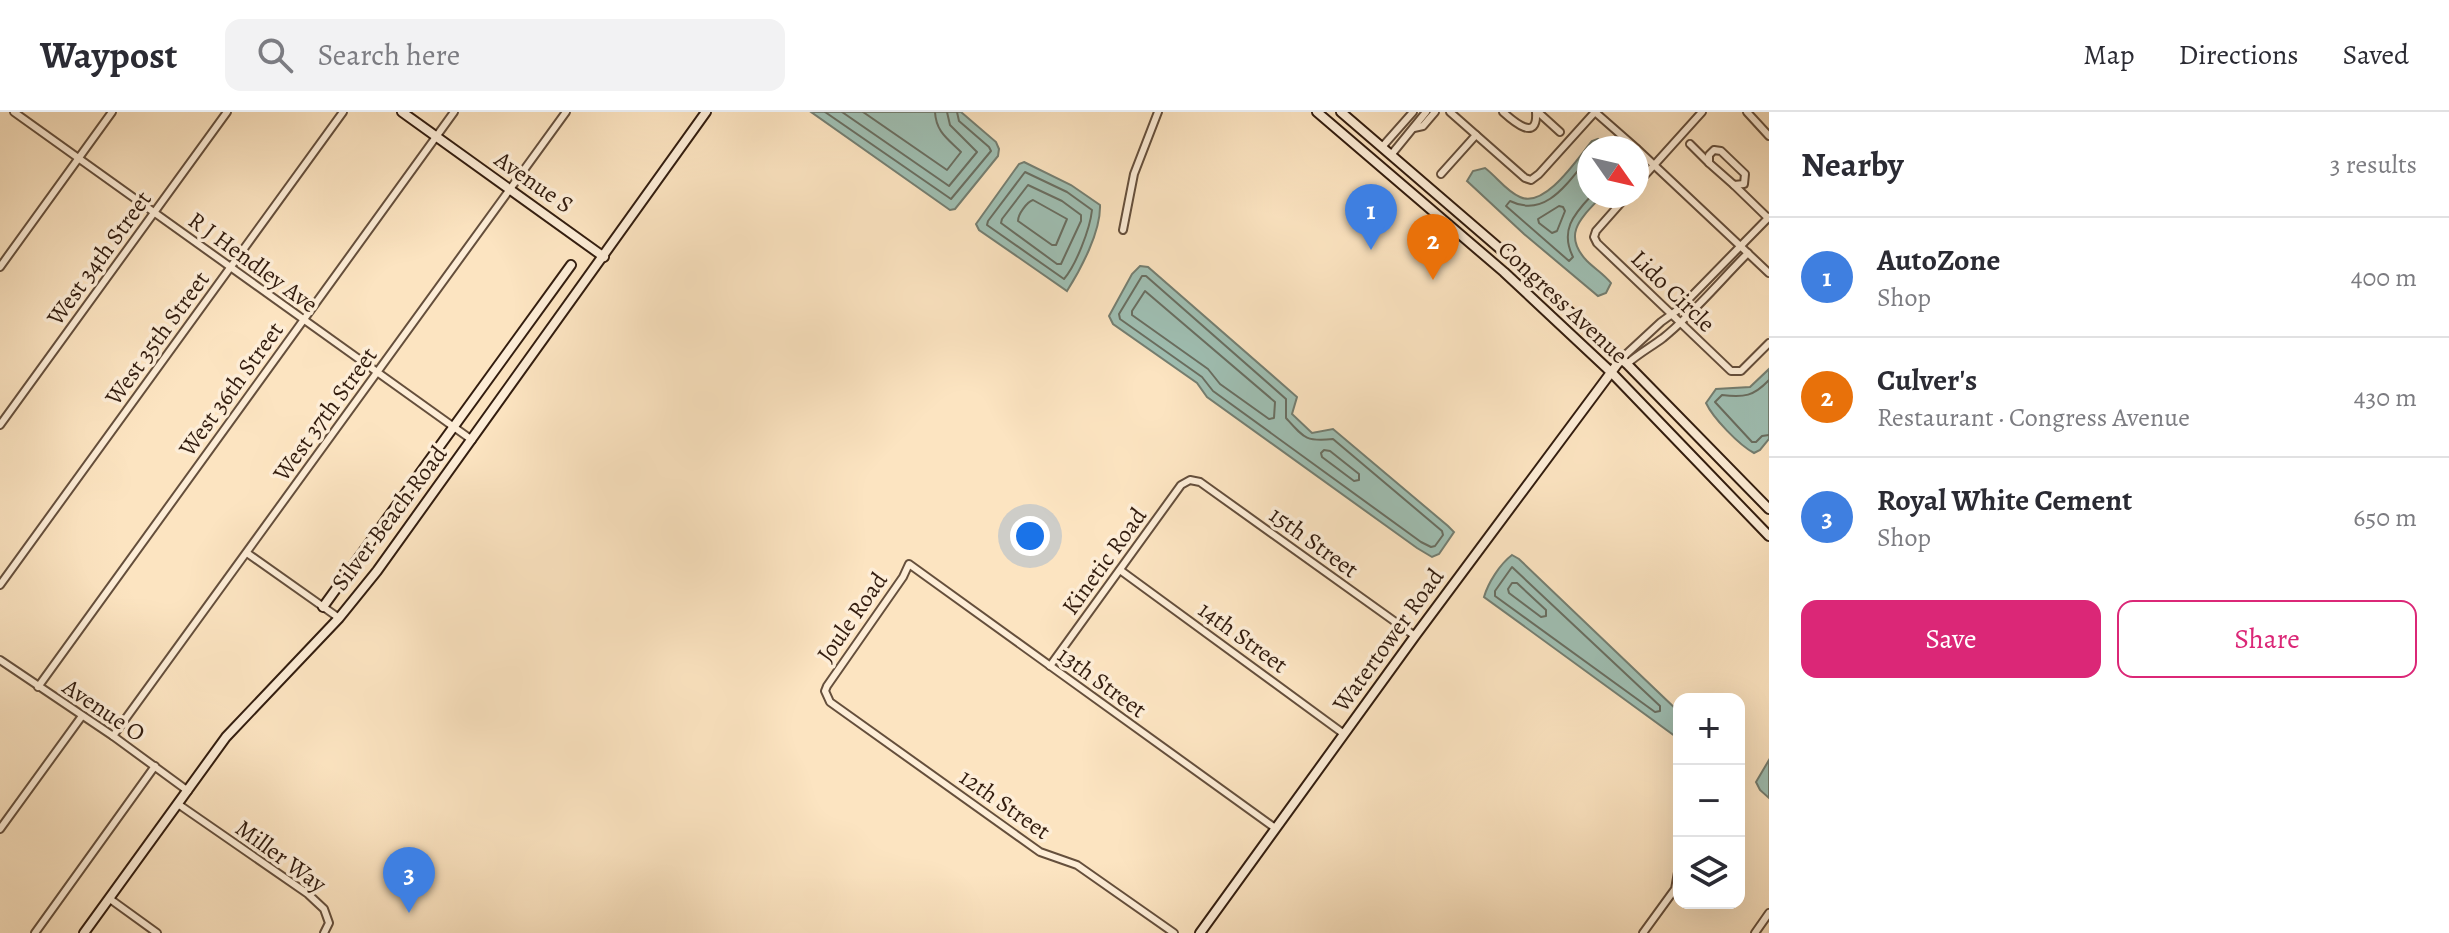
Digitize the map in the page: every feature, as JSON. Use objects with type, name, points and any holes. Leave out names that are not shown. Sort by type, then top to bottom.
[{"type":"street","name":"R J Hendley Ave","points":[[14,112],[472,440]]},
{"type":"street","points":[[0,267],[112,112]]},
{"type":"street","name":"West 34th Street","points":[[0,425],[227,112]]},
{"type":"street","name":"West 35th Street","points":[[0,585],[343,112]]},
{"type":"street","name":"Avenue S","points":[[402,112],[604,257]]},
{"type":"street","name":"West 36th Street","points":[[38,687],[454,112]]},
{"type":"street","name":"West 37th Street","points":[[113,736],[566,112]]},
{"type":"street","name":"Silver Beach Road","points":[[84,933],[226,737],[339,618],[377,571],[706,112]]},
{"type":"street","points":[[1123,230],[1134,174],[1158,112]]},
{"type":"street","name":"Congress Avenue","points":[[1317,112],[1504,272],[1612,373],[1769,536]]},
{"type":"street","name":"Congress Avenue","points":[[1341,112],[1513,260],[1624,362],[1769,509]]},
{"type":"street","points":[[1382,147],[1413,112]]},
{"type":"street","points":[[1391,155],[1426,112]]},
{"type":"street","points":[[1414,128],[1423,126],[1435,112]]},
{"type":"street","points":[[1450,112],[1531,180],[1595,112],[1623,136]]},
{"type":"street","points":[[1503,112],[1524,128],[1534,125],[1537,112]]},
{"type":"street","points":[[1537,112],[1560,132]]},
{"type":"street","points":[[1649,171],[1702,112]]},
{"type":"street","points":[[1747,112],[1769,136]]},
{"type":"street","points":[[1441,174],[1476,135]]},
{"type":"street","points":[[1624,362],[1632,347],[1672,315],[1768,217],[1690,144]]},
{"type":"street","points":[[1709,163],[1711,152],[1721,151],[1745,174],[1744,184],[1734,185]]},
{"type":"street","points":[[1649,159],[1769,273]]},
{"type":"street","name":"Lido Circle","points":[[1616,208],[1596,231],[1595,240],[1734,373],[1741,371],[1769,343]]},
{"type":"street","points":[[1612,373],[1662,339],[1748,253]]},
{"type":"street","name":"Silver Beach Road","points":[[323,607],[571,265]]},
{"type":"street","name":"Watertower Road","points":[[1200,933],[1415,636],[1612,373]]},
{"type":"street","name":"15th Street","points":[[1190,480],[1200,482],[1415,636]]},
{"type":"street","name":"Kinetic Road","points":[[1050,666],[1181,485],[1190,480]]},
{"type":"street","points":[[247,553],[339,618]]},
{"type":"street","name":"13th Street","points":[[909,564],[1275,828]]},
{"type":"street","name":"Joule Road","points":[[825,691],[909,564]]},
{"type":"street","name":"14th Street","points":[[1120,570],[1344,734]]},
{"type":"street","name":"Avenue O","points":[[0,660],[188,791]]},
{"type":"street","name":"12th Street","points":[[825,691],[830,702],[1040,852],[1077,865],[1174,933]]},
{"type":"street","points":[[0,829],[82,716]]},
{"type":"street","points":[[35,933],[155,766]]},
{"type":"street","name":"Miller Way","points":[[178,804],[308,894],[324,909],[329,923],[324,933]]},
{"type":"street","points":[[1643,933],[1673,892]]},
{"type":"street","points":[[110,899],[157,933]]},
{"type":"street","points":[[1755,933],[1769,913]]},
{"type":"water","points":[[811,112],[961,112],[996,142],[998,156],[955,209],[950,210]]},
{"type":"water","points":[[1577,160],[1577,208],[1592,208],[1577,226],[1575,234],[1579,251],[1611,283],[1606,293],[1598,296],[1467,181],[1473,171],[1485,168],[1510,191],[1530,199],[1550,189]]},
{"type":"water","points":[[1024,162],[1071,185],[1100,205],[1094,238],[1067,291],[979,230],[976,224],[1019,164]]},
{"type":"water","points":[[1140,266],[1148,267],[1297,397],[1292,414],[1312,433],[1333,429],[1448,526],[1454,532],[1439,554],[1432,557],[1417,548],[1207,397],[1197,383],[1113,324],[1109,316],[1132,274]]},
{"type":"water","points":[[1769,369],[1769,439],[1754,453],[1727,431],[1706,403],[1716,389],[1750,387]]},
{"type":"water","points":[[1512,555],[1519,559],[1673,706],[1673,735],[1484,597],[1503,563]]},
{"type":"water","points":[[1769,760],[1769,798],[1756,782]]},
{"type":"place","name":"AutoZone","points":[[1371,250]]},
{"type":"place","name":"Culver's","points":[[1433,280]]},
{"type":"place","name":"Royal White Cement","points":[[409,913]]}]
